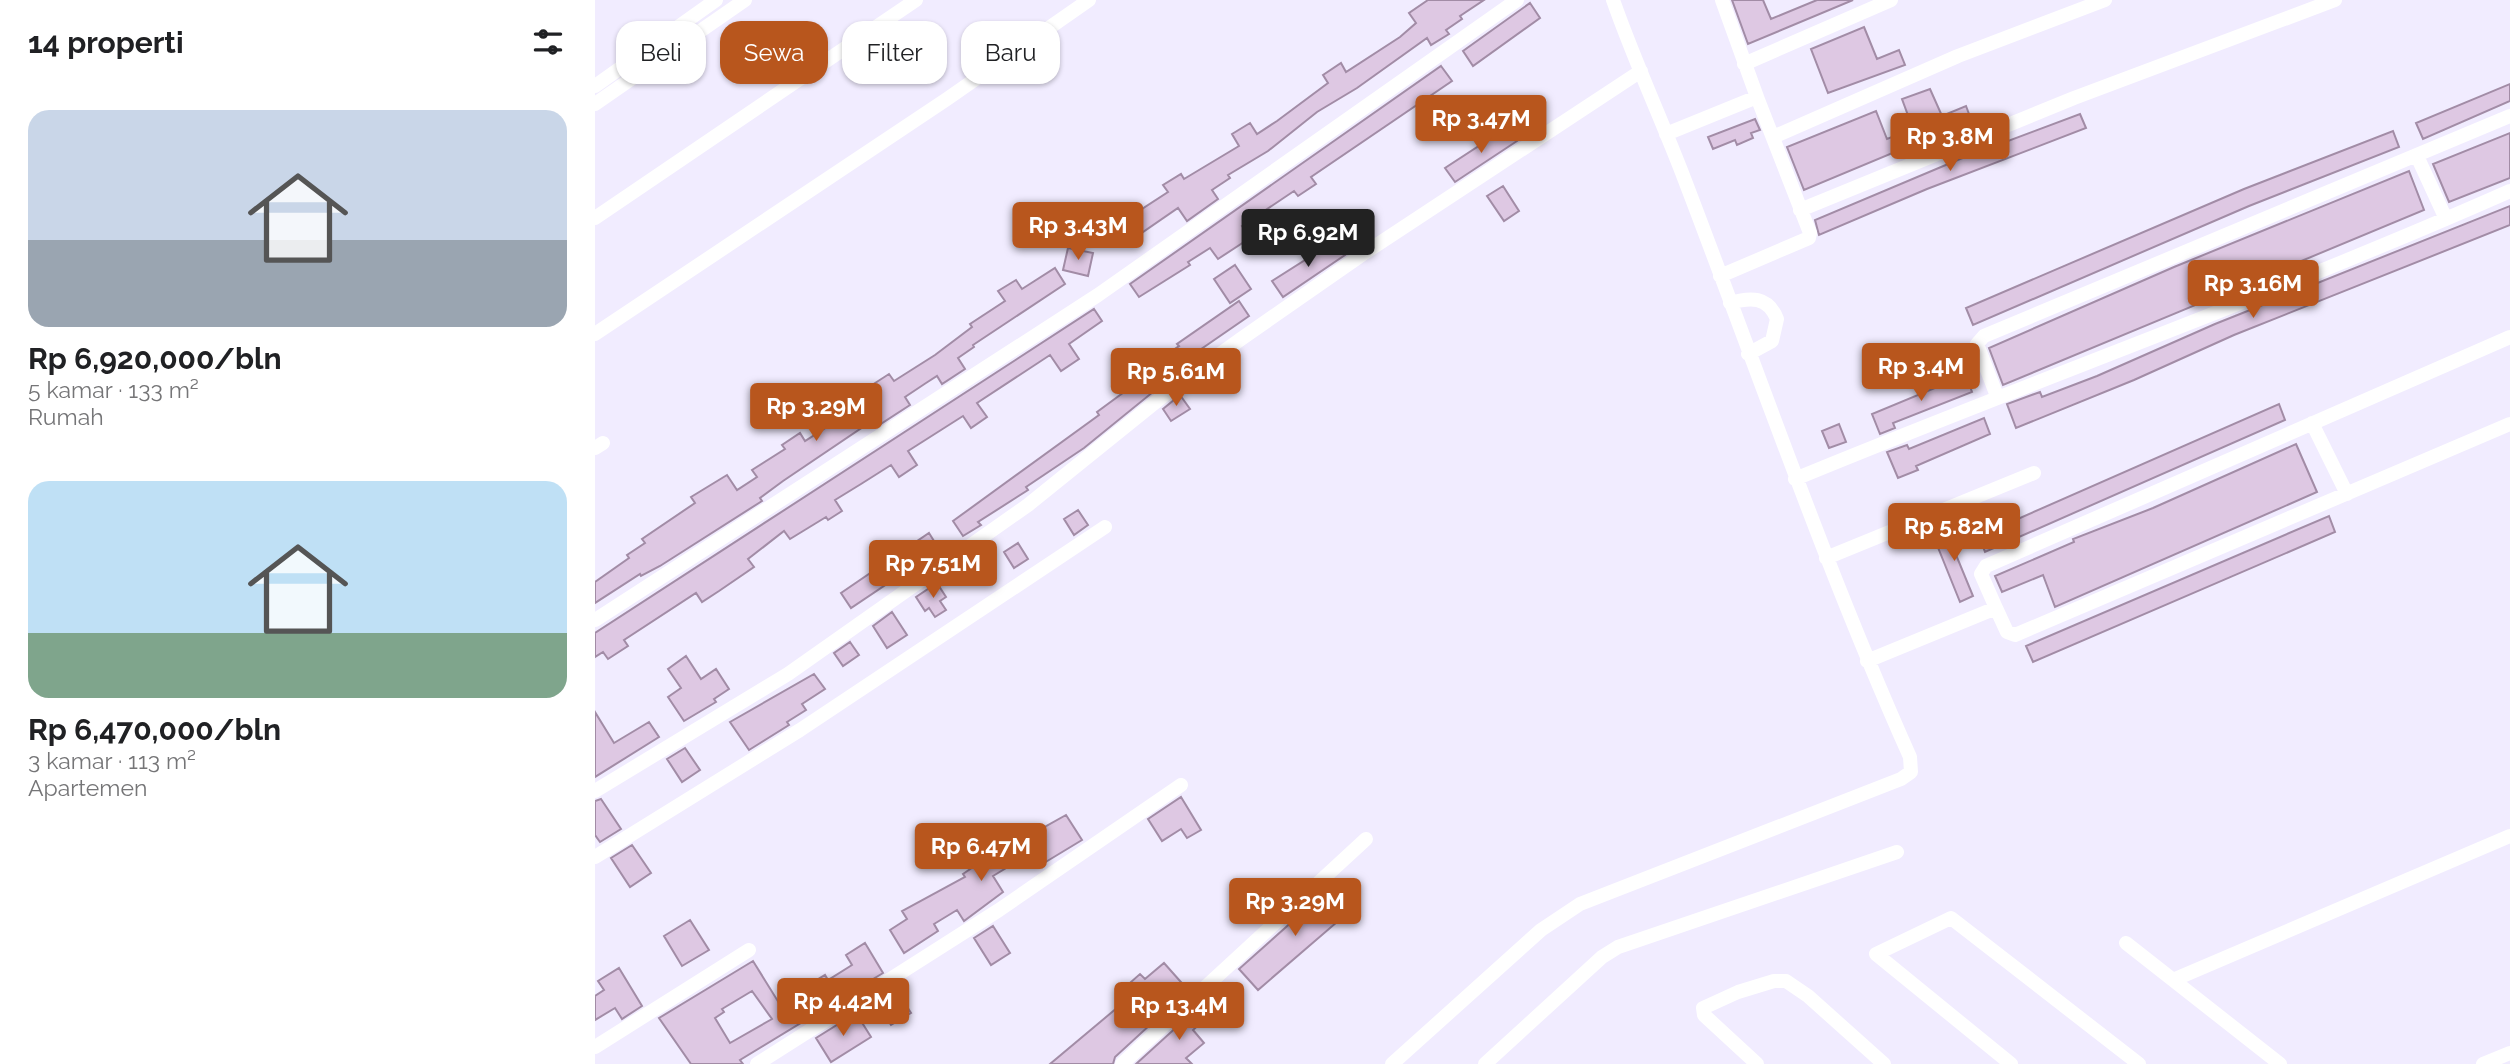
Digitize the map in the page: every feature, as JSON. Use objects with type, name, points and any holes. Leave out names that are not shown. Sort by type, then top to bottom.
[{"type":"street","points":[[595,86],[716,0]]},
{"type":"street","points":[[595,104],[745,0]]},
{"type":"street","points":[[595,218],[916,0]]},
{"type":"street","points":[[595,334],[947,99],[1089,0]]},
{"type":"street","points":[[595,620],[1098,295],[1517,0]]},
{"type":"street","points":[[1392,1064],[1541,930],[1580,904],[1908,775],[1912,767],[1867,662],[1795,479],[1666,134],[1612,0]]},
{"type":"street","points":[[1720,276],[1809,237],[1810,233],[1722,0]]},
{"type":"street","points":[[1744,64],[1891,0]]},
{"type":"street","points":[[1773,137],[1958,56],[2105,0]]},
{"type":"street","points":[[1800,210],[2074,98],[2335,0]]},
{"type":"street","points":[[595,791],[811,658],[1028,505],[1173,388],[1241,339],[1396,231],[1641,71]]},
{"type":"street","points":[[1666,134],[1757,97]]},
{"type":"street","points":[[1997,396],[1977,344],[1984,336],[2510,116]]},
{"type":"street","points":[[2417,156],[2446,219]]},
{"type":"street","points":[[1795,479],[2510,191]]},
{"type":"street","points":[[1730,303],[1756,298],[1770,306],[1777,319],[1772,341],[1748,354]]},
{"type":"street","points":[[2510,337],[1986,566],[1981,574],[2007,632],[2015,635],[2510,424]]},
{"type":"street","points":[[2312,423],[2347,494]]},
{"type":"street","points":[[1826,558],[2034,473]]},
{"type":"street","points":[[595,857],[800,730],[1105,527]]},
{"type":"street","points":[[1867,662],[1996,608]]},
{"type":"street","points":[[757,1064],[999,910],[1181,786]]},
{"type":"street","points":[[2173,980],[2510,836]]},
{"type":"street","points":[[1122,1064],[1366,839]]},
{"type":"street","points":[[1485,1064],[1602,957],[1618,947],[1897,852]]},
{"type":"street","points":[[2011,1064],[1876,954],[1951,918],[2139,1064]]},
{"type":"street","points":[[2126,943],[2173,980],[2260,1058],[2280,1064]]},
{"type":"street","points":[[595,1047],[749,950]]},
{"type":"street","points":[[1757,1064],[1704,1015],[1703,1008],[1738,992],[1779,980],[1789,982],[1808,996],[1884,1064]]},
{"type":"street","points":[[2483,1064],[2510,1053]]},
{"type":"building","points":[[1428,0],[1484,0],[1460,16],[1462,19],[1446,30],[1449,34],[1431,45],[1427,38],[1357,88],[1317,112],[1268,151],[1228,175],[1230,178],[1212,190],[1218,199],[1187,221],[1178,208],[1127,243],[1112,220],[1127,210],[1131,216],[1168,192],[1163,185],[1181,174],[1184,179],[1239,146],[1232,134],[1250,123],[1257,134],[1277,121],[1328,83],[1323,75],[1341,63],[1346,72],[1400,37],[1416,23],[1409,13]]},
{"type":"building","points":[[1732,0],[1763,0],[1771,19],[1817,0],[1853,0],[1748,44]]},
{"type":"building","points":[[1530,3],[1540,18],[1473,66],[1463,51]]},
{"type":"building","points":[[1864,27],[1877,59],[1899,50],[1905,65],[1828,93],[1811,49]]},
{"type":"building","points":[[1441,66],[1452,81],[1311,177],[1316,184],[1298,196],[1294,191],[1242,226],[1250,238],[1218,259],[1210,248],[1188,262],[1190,265],[1139,297],[1130,284]]},
{"type":"building","points":[[2510,84],[2510,101],[2423,139],[2416,123]]},
{"type":"building","points":[[1930,89],[1942,116],[1966,106],[1972,122],[1804,190],[1787,147],[1876,111],[1887,139],[1913,129],[1902,99]]},
{"type":"building","points":[[2080,114],[2086,128],[1927,189],[1819,235],[1815,220],[1960,159]]},
{"type":"building","points":[[1755,119],[1760,130],[1751,133],[1753,138],[1737,145],[1735,140],[1713,149],[1708,137]]},
{"type":"building","points":[[1508,127],[1517,141],[1455,182],[1445,168]]},
{"type":"building","points":[[2393,131],[2399,147],[2249,206],[1973,325],[1966,308],[2244,189]]},
{"type":"building","points":[[2510,133],[2510,178],[2449,202],[2433,164]]},
{"type":"building","points":[[2409,171],[2424,210],[2003,385],[1989,348],[2174,267]]},
{"type":"building","points":[[1503,186],[1519,211],[1504,221],[1487,196]]},
{"type":"building","points":[[2510,206],[2510,225],[2234,335],[2134,380],[2016,428],[2007,404],[2040,392],[2042,397],[2097,376],[2215,324]]},
{"type":"building","points":[[1335,241],[1345,255],[1283,297],[1272,281]]},
{"type":"building","points":[[1068,248],[1093,253],[1088,276],[1063,270]]},
{"type":"building","points":[[1235,265],[1251,289],[1230,303],[1214,279]]},
{"type":"building","points":[[1055,268],[1065,284],[973,345],[974,347],[958,358],[965,369],[942,384],[937,376],[905,397],[910,405],[876,427],[872,421],[783,481],[760,498],[762,501],[660,566],[641,576],[640,574],[595,603],[595,582],[629,558],[627,555],[645,543],[642,539],[695,503],[691,497],[727,475],[737,490],[757,477],[752,470],[785,449],[782,445],[800,433],[805,441],[861,405],[855,396],[889,374],[894,381],[972,327],[970,324],[1005,301],[998,291],[1016,280],[1022,289]]},
{"type":"building","points":[[1239,301],[1249,316],[1178,365],[1180,368],[1168,376],[1169,379],[1084,448],[1026,487],[1028,490],[978,522],[981,525],[963,536],[953,521],[1099,415],[1097,412],[1135,384],[1133,381],[1158,365],[1156,362],[1179,346],[1177,344]]},
{"type":"building","points":[[1094,309],[1102,321],[1069,344],[1079,359],[1061,371],[1050,355],[977,403],[987,417],[971,428],[963,416],[908,451],[917,465],[899,477],[891,465],[835,500],[842,511],[828,520],[826,517],[790,539],[784,531],[748,559],[754,567],[719,591],[702,602],[696,593],[624,640],[628,646],[608,659],[603,652],[595,657],[595,633]]},
{"type":"building","points":[[1966,375],[1972,392],[1893,423],[1895,428],[1880,434],[1872,414]]},
{"type":"building","points":[[1180,395],[1190,409],[1171,421],[1163,409]]},
{"type":"building","points":[[2279,404],[2285,420],[1985,552],[1979,536]]},
{"type":"building","points":[[1984,418],[1990,434],[1916,466],[1918,470],[1898,478],[1887,452],[1907,445],[1909,449]]},
{"type":"building","points":[[1839,424],[1846,442],[1829,448],[1822,431]]},
{"type":"building","points":[[2296,444],[2317,492],[2055,607],[2043,575],[2002,592],[1995,576],[2074,542],[2073,539],[2153,508]]},
{"type":"building","points":[[1078,510],[1088,525],[1074,535],[1064,519]]},
{"type":"building","points":[[2329,516],[2335,532],[2033,662],[2026,646]]},
{"type":"building","points":[[1958,530],[1965,546],[1954,550],[1973,596],[1960,602],[1935,540]]},
{"type":"building","points":[[929,533],[939,549],[851,608],[841,593]]},
{"type":"building","points":[[1018,543],[1028,559],[1014,568],[1004,552]]},
{"type":"building","points":[[937,583],[946,597],[940,601],[946,610],[935,617],[929,608],[925,611],[916,597]]},
{"type":"building","points":[[892,612],[907,635],[887,648],[873,626]]},
{"type":"building","points":[[850,642],[859,655],[843,666],[834,653]]},
{"type":"building","points":[[686,656],[701,679],[716,669],[729,689],[714,699],[716,702],[684,721],[668,697],[681,688],[668,669]]},
{"type":"building","points":[[814,674],[825,689],[802,704],[806,710],[787,722],[789,725],[749,750],[730,722]]},
{"type":"building","points":[[595,712],[614,743],[649,722],[659,737],[595,777]]},
{"type":"building","points":[[685,748],[700,770],[682,782],[667,759]]},
{"type":"building","points":[[1181,797],[1201,830],[1187,838],[1181,829],[1162,841],[1148,819]]},
{"type":"building","points":[[601,799],[621,829],[600,842],[595,835],[595,801]]},
{"type":"building","points":[[1066,815],[1082,840],[1044,863],[1036,850],[993,876],[1003,892],[964,921],[957,910],[934,924],[938,931],[904,953],[890,930],[907,919],[902,911],[965,877],[963,874],[1014,839],[1016,843]]},
{"type":"building","points":[[632,845],[651,873],[630,887],[611,858]]},
{"type":"building","points":[[1331,887],[1351,910],[1258,990],[1239,969]]},
{"type":"building","points":[[690,920],[709,950],[682,966],[664,936]]},
{"type":"building","points":[[993,926],[1010,953],[991,965],[974,938]]},
{"type":"building","points":[[865,943],[883,973],[740,1060],[743,1064],[691,1064],[659,1018],[753,961],[779,1003],[825,975],[828,980],[852,965],[846,955]],"holes":[[[752,991],[772,1019],[730,1043],[715,1018],[724,1012],[722,1009]]]},
{"type":"building","points":[[1164,963],[1188,990],[1115,1057],[1113,1064],[1050,1064],[1130,997],[1123,989],[1140,974],[1145,979]]},
{"type":"building","points":[[619,968],[642,1006],[622,1019],[615,1008],[595,1020],[595,996],[604,990],[598,981]]},
{"type":"building","points":[[895,988],[911,1013],[891,1025],[876,1000]]},
{"type":"building","points":[[1203,1003],[1212,1013],[1193,1030],[1204,1043],[1186,1058],[1192,1064],[1136,1064]]},
{"type":"building","points":[[856,1013],[871,1037],[831,1062],[816,1038]]}]
